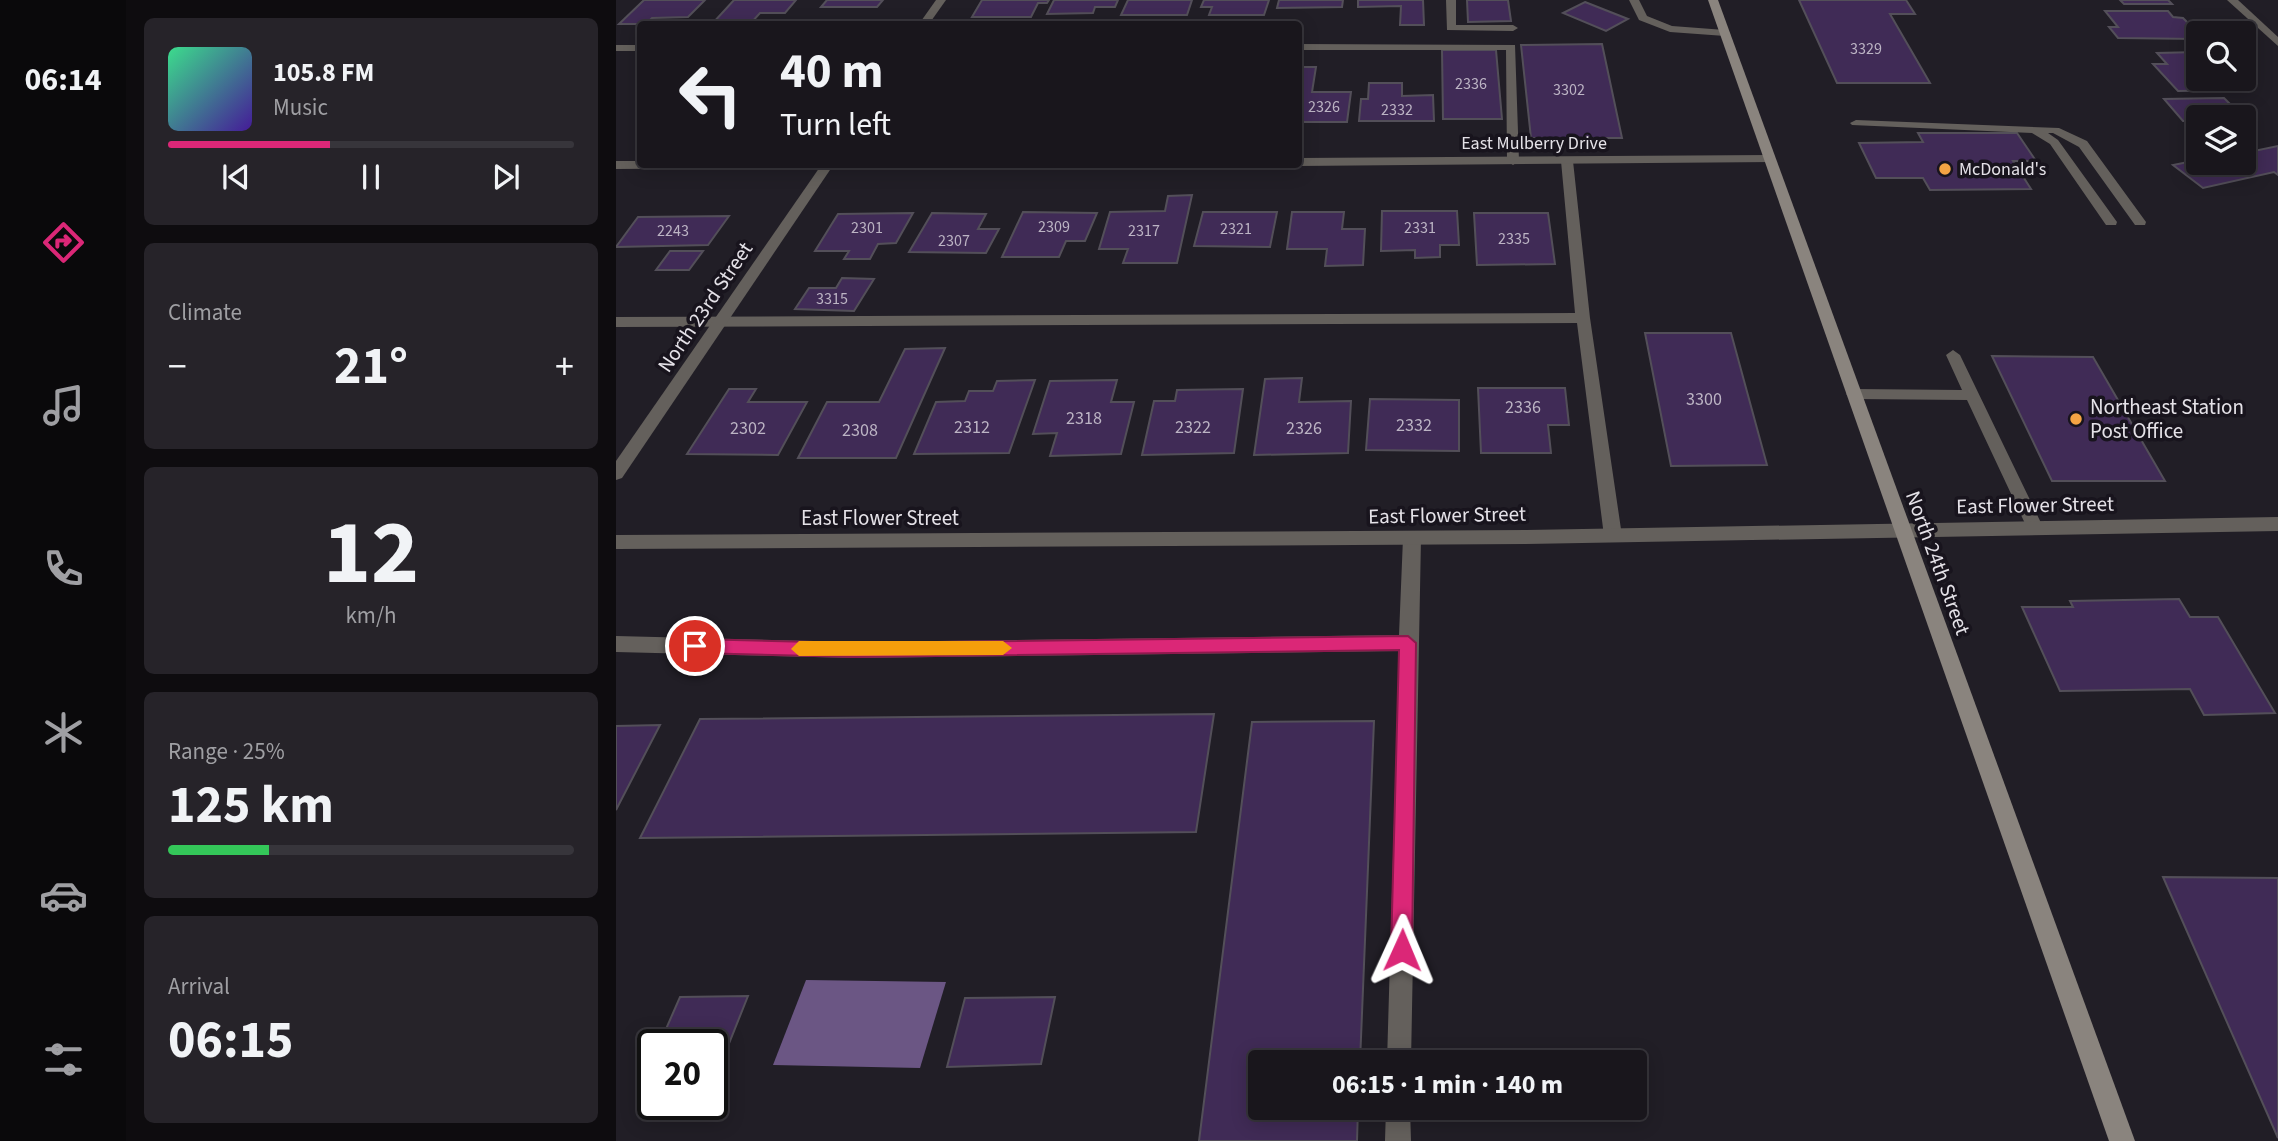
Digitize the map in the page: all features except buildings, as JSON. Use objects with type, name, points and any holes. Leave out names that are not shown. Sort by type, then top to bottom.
[{"type":"main road","name":"North 24th Street","points":[[1713,0],[2122,1141]]},
{"type":"street","points":[[926,21],[941,0]]},
{"type":"street","points":[[1451,0],[1451,28],[1513,28]]},
{"type":"street","points":[[1634,0],[1643,18],[1670,29],[1725,33]]},
{"type":"street","points":[[2232,0],[2278,43]]},
{"type":"street","points":[[1302,47],[1511,47],[1513,161]]},
{"type":"street","points":[[616,48],[637,48]]},
{"type":"street","points":[[1856,123],[2055,130],[2083,144],[2140,222]]},
{"type":"street","points":[[2032,128],[2054,142],[2111,222]]},
{"type":"street","name":"East Mulberry Drive","points":[[1302,162],[1770,159]]},
{"type":"street","points":[[1567,161],[1584,318],[1614,536]]},
{"type":"street","points":[[616,165],[637,165]]},
{"type":"street","name":"North 23rd Street","points":[[616,474],[825,168]]},
{"type":"street","points":[[616,322],[1584,318]]},
{"type":"street","points":[[1953,355],[2035,527]]},
{"type":"street","points":[[1854,394],[1972,394]]},
{"type":"street","name":"East Flower Street","points":[[616,542],[1614,536],[2278,524]]},
{"type":"street","points":[[1399,1050],[1412,538]]},
{"type":"street","points":[[616,644],[855,650],[1408,643]]},
{"type":"street","points":[[1398,1120],[1398,1141]]},
{"type":"shaded area","points":[[806,980],[946,982],[920,1068],[773,1065]]},
{"type":"slow traffic","points":[[799,649],[1003,648]]},
{"type":"place","name":"McDonald's","points":[[1945,169]]},
{"type":"place","name":"Northeast Station Post Office","points":[[2076,419]]},
{"type":"route","points":[[695,646],[855,650],[1408,643],[1402,950]]}]
